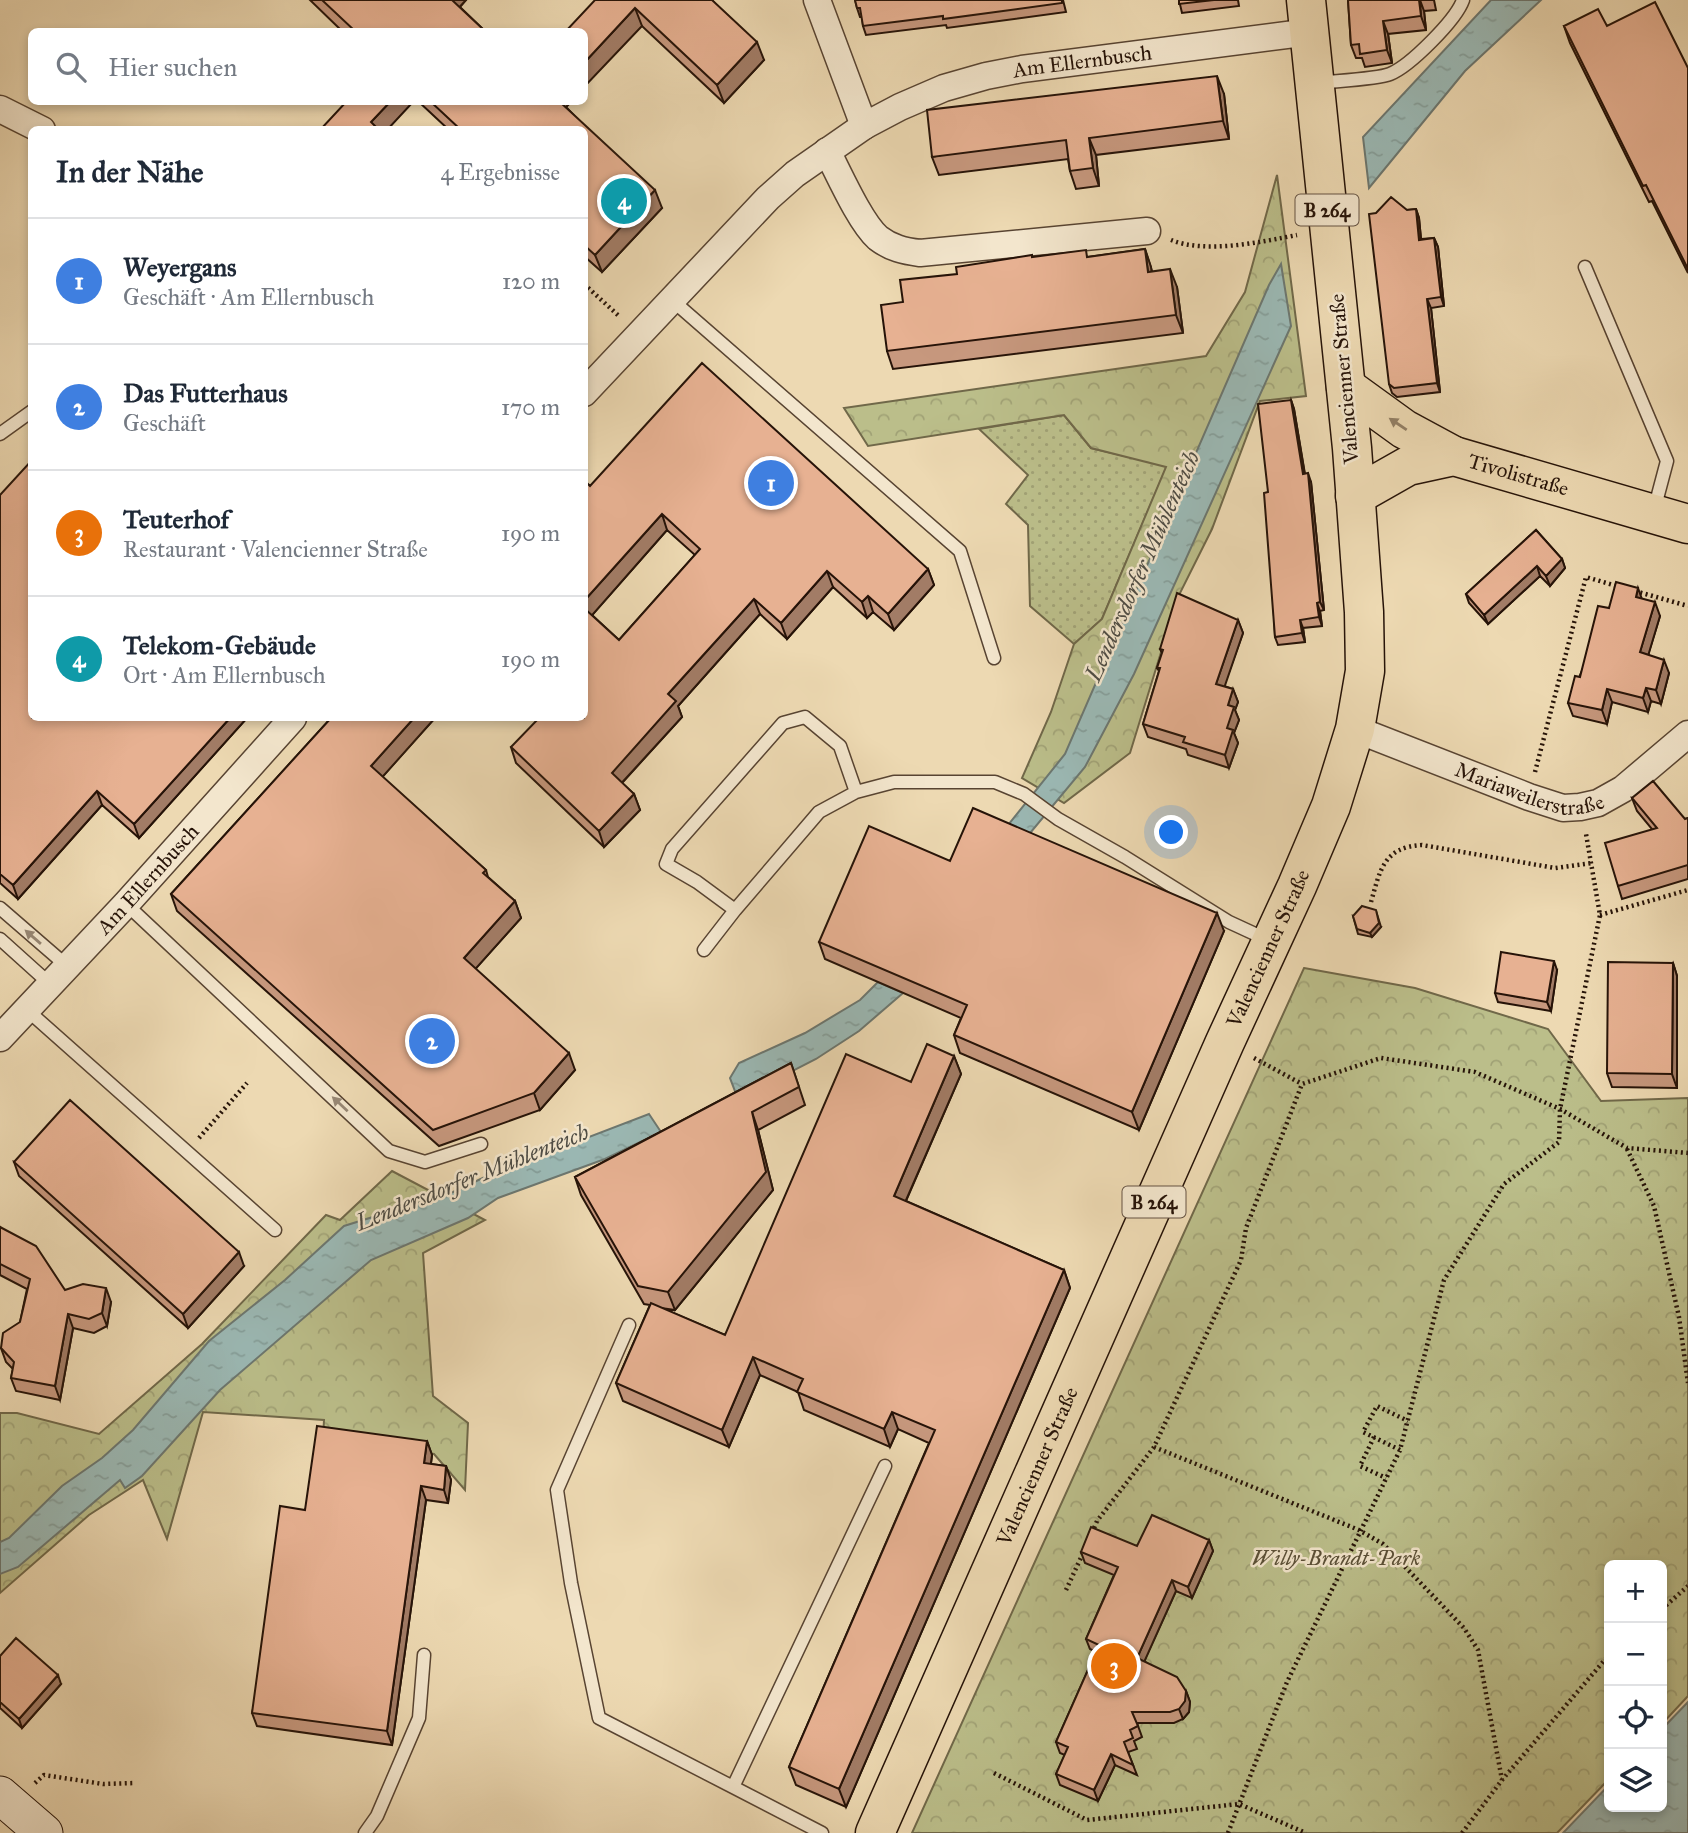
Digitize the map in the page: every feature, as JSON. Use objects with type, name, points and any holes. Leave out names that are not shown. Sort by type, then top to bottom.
[{"type":"main road","name":"Valencienner Straße","points":[[875,1833],[1331,806],[1355,729],[1365,671],[1364,612],[1346,387],[1308,16]]},
{"type":"main road","points":[[1346,387],[1404,429],[1454,456]]},
{"type":"main road","name":"Tivolistraße","points":[[1355,496],[1408,466],[1454,456],[1670,519]]},
{"type":"street","points":[[817,0],[864,126]]},
{"type":"street","name":"Am Ellernbusch","points":[[588,389],[768,198],[827,151],[864,126],[944,88],[986,76],[1308,16]]},
{"type":"street","points":[[0,109],[34,126]]},
{"type":"street","points":[[827,151],[877,237],[900,251],[920,253],[1147,231]]},
{"type":"street","name":"Am Ellernbusch","points":[[0,1038],[126,904],[290,721]]},
{"type":"street","name":"Mariaweilerstraße","points":[[1355,729],[1563,808],[1598,803],[1623,789],[1688,734]]},
{"type":"street","points":[[6,1800],[44,1833]]},
{"type":"lane","points":[[1315,83],[1390,74],[1420,52],[1459,12],[1463,0]]},
{"type":"lane","points":[[1585,267],[1667,461],[1670,519]]},
{"type":"lane","points":[[672,300],[960,551],[994,658]]},
{"type":"lane","points":[[0,433],[28,414]]},
{"type":"lane","points":[[735,910],[697,882],[666,864],[672,849],[783,723],[805,717],[840,746],[856,792]]},
{"type":"lane","points":[[704,950],[819,812],[856,792],[894,782],[995,782],[1024,793],[1058,819],[1125,857],[1228,922],[1271,942]]},
{"type":"lane","points":[[126,904],[389,1151],[425,1162],[481,1144]]},
{"type":"lane","points":[[0,908],[58,975]]},
{"type":"lane","points":[[0,939],[58,975]]},
{"type":"lane","points":[[26,1009],[275,1230]]},
{"type":"lane","points":[[629,1325],[558,1490],[571,1583],[599,1718],[822,1833]]},
{"type":"lane","points":[[733,1787],[885,1466]]},
{"type":"lane","points":[[365,1833],[377,1815],[419,1718],[425,1655]]},
{"type":"path","points":[[1147,231],[1184,245],[1231,246],[1329,229]]},
{"type":"path","points":[[588,288],[639,335]]},
{"type":"path","points":[[1529,797],[1586,577],[1688,606]]},
{"type":"path","points":[[1228,1833],[1287,1682],[1400,1450],[1444,1280],[1504,1184],[1559,1142],[1560,1109],[1600,915],[1580,807]]},
{"type":"path","points":[[1371,902],[1381,869],[1389,857],[1409,846],[1422,845],[1555,868],[1592,863]]},
{"type":"path","points":[[1600,915],[1688,890]]},
{"type":"path","points":[[1225,1042],[1302,1084],[1381,1058],[1475,1072],[1560,1109],[1627,1148],[1688,1153]]},
{"type":"path","points":[[218,1117],[247,1083]]},
{"type":"path","points":[[1066,1590],[1097,1521],[1154,1447],[1241,1259],[1246,1228],[1302,1084]]},
{"type":"path","points":[[1627,1148],[1654,1206],[1679,1317],[1688,1383]]},
{"type":"path","points":[[1400,1450],[1363,1432],[1377,1406],[1408,1420]]},
{"type":"path","points":[[1374,1437],[1360,1465],[1386,1478]]},
{"type":"path","points":[[1154,1447],[1359,1530],[1383,1544],[1464,1628],[1478,1650],[1502,1780]]},
{"type":"path","points":[[1667,1605],[1688,1586]]},
{"type":"path","points":[[1462,1833],[1502,1780],[1604,1661]]},
{"type":"path","points":[[994,1773],[1087,1820],[1239,1804],[1306,1833]]},
{"type":"path","points":[[6,1800],[44,1775],[103,1784],[135,1783]]},
{"type":"green space","points":[[1277,175],[1306,396],[1260,401],[1212,529],[1178,597],[1130,753],[1064,803],[1022,778],[1051,712],[1074,644],[1102,619],[1166,467],[1091,448],[1064,415],[868,446],[844,408],[1206,356],[1245,292]]},
{"type":"green space","points":[[1064,415],[1091,448],[1167,466],[1102,619],[1074,644],[1030,606],[1028,525],[1006,504],[1028,475],[979,429]]},
{"type":"green space","name":"Willy-Brandt-Park","points":[[1304,968],[1415,988],[1548,1029],[1601,1101],[1688,1098],[1688,1696],[1667,1719],[1667,1560],[1604,1560],[1604,1784],[1557,1833],[912,1833]]},
{"type":"green space","points":[[392,1171],[485,1220],[423,1253],[433,1396],[468,1423],[465,1490],[434,1454],[323,1439],[324,1420],[203,1412],[167,1539],[143,1480],[89,1515],[0,1593],[0,1413],[17,1413],[99,1434],[202,1344],[326,1215],[340,1220]]},
{"type":"water","points":[[1491,0],[1541,0],[1465,71],[1369,188],[1363,137]]},
{"type":"water","points":[[1281,264],[1291,326],[1134,674],[1085,767],[1021,844],[1000,835],[1065,754],[1269,285]]},
{"type":"water","points":[[878,982],[903,993],[859,1031],[816,1059],[738,1099],[730,1078],[739,1063],[805,1033],[860,1000]]},
{"type":"water","points":[[649,1114],[661,1132],[605,1159],[498,1198],[468,1218],[371,1260],[220,1390],[142,1476],[125,1488],[120,1480],[18,1567],[0,1574],[0,1542],[9,1538],[62,1486],[102,1458],[133,1430],[209,1341],[285,1280],[344,1226],[453,1192],[487,1176]]},
{"type":"water","points":[[1688,1702],[1688,1833],[1563,1833],[1604,1790],[1604,1812],[1667,1812],[1667,1724]]},
{"type":"building","points":[[322,0],[452,0],[482,28],[352,28]]},
{"type":"building","points":[[595,0],[712,0],[757,42],[717,85],[635,8],[588,59],[588,28],[569,28]]},
{"type":"building","points":[[855,0],[1062,0],[1062,3],[943,19],[943,16],[863,26],[860,8],[857,8]]},
{"type":"building","points":[[1179,0],[1214,0],[1179,4]]},
{"type":"building","points":[[1348,0],[1419,0],[1421,16],[1383,21],[1387,50],[1360,54],[1359,44],[1351,45]]},
{"type":"building","points":[[1655,2],[1688,68],[1688,269],[1646,185],[1643,186],[1564,26],[1598,9],[1607,26]]},
{"type":"building","points":[[1217,76],[1223,121],[1089,138],[1093,168],[1070,171],[1066,140],[932,157],[927,110]]},
{"type":"building","points":[[343,105],[387,105],[371,122],[375,126],[324,126]]},
{"type":"building","points":[[434,105],[563,105],[586,126],[457,126]]},
{"type":"building","points":[[588,128],[655,190],[595,255],[588,249]]},
{"type":"building","points":[[1391,197],[1407,210],[1416,209],[1419,240],[1434,238],[1441,297],[1427,299],[1437,383],[1394,388],[1389,384],[1369,214],[1376,213]]},
{"type":"building","points":[[1145,249],[1148,272],[1170,269],[1176,315],[887,351],[881,305],[903,302],[900,280],[957,274],[956,267],[1032,255],[1086,250],[1087,257]]},
{"type":"building","points":[[702,363],[928,569],[888,614],[868,596],[862,602],[827,571],[781,623],[754,599],[668,694],[676,701],[612,773],[634,794],[599,831],[511,747],[536,721],[588,721],[588,612],[619,640],[700,549],[662,514],[588,597],[588,484],[590,486]]},
{"type":"building","points":[[1291,400],[1303,474],[1308,473],[1320,602],[1317,603],[1319,617],[1300,620],[1302,633],[1275,637],[1264,493],[1268,492],[1258,404]]},
{"type":"building","points":[[28,464],[28,721],[227,721],[134,824],[97,791],[13,885],[0,874],[0,495]]},
{"type":"building","points":[[1536,530],[1562,559],[1546,576],[1537,566],[1484,615],[1466,594]]},
{"type":"building","points":[[1616,582],[1638,588],[1636,597],[1655,602],[1640,652],[1664,660],[1656,690],[1646,688],[1643,698],[1607,689],[1602,710],[1568,703],[1575,676],[1580,677],[1598,606],[1609,608]]},
{"type":"building","points":[[1177,593],[1238,620],[1216,684],[1233,689],[1228,705],[1234,707],[1227,728],[1233,730],[1225,755],[1183,742],[1185,737],[1143,724],[1160,668],[1157,668],[1163,650],[1160,649]]},
{"type":"building","points":[[328,721],[411,721],[371,766],[486,870],[483,873],[515,901],[464,958],[569,1053],[534,1093],[433,1130],[171,894]]},
{"type":"building","points":[[1653,781],[1685,819],[1688,818],[1688,865],[1618,886],[1605,843],[1657,828],[1632,798]]},
{"type":"building","points":[[973,808],[1217,913],[1132,1112],[954,1035],[967,1005],[819,942],[869,826],[950,861]]},
{"type":"building","points":[[1362,906],[1376,910],[1379,923],[1370,933],[1357,929],[1353,916]]},
{"type":"building","points":[[1501,952],[1554,961],[1547,1002],[1495,993]]},
{"type":"building","points":[[1608,962],[1673,963],[1672,1074],[1607,1073]]},
{"type":"building","points":[[927,1044],[954,1056],[894,1196],[1064,1270],[839,1789],[789,1767],[935,1430],[892,1412],[884,1429],[797,1392],[803,1379],[753,1357],[722,1430],[616,1383],[651,1303],[725,1335],[846,1054],[911,1082]]},
{"type":"building","points":[[791,1063],[799,1087],[752,1112],[766,1172],[668,1292],[638,1286],[575,1177]]},
{"type":"building","points":[[70,1100],[239,1252],[183,1314],[14,1162]]},
{"type":"building","points":[[0,1227],[36,1246],[65,1290],[83,1284],[106,1288],[102,1313],[89,1319],[68,1314],[55,1386],[11,1378],[14,1362],[1,1348],[3,1333],[20,1322],[30,1279],[0,1264]]},
{"type":"building","points":[[317,1426],[427,1441],[424,1463],[446,1466],[444,1490],[421,1486],[387,1731],[252,1713],[280,1506],[305,1510]]},
{"type":"building","points":[[1152,1515],[1209,1540],[1188,1587],[1172,1580],[1137,1658],[1177,1677],[1186,1691],[1185,1701],[1179,1709],[1170,1712],[1132,1712],[1138,1726],[1130,1730],[1133,1738],[1124,1742],[1133,1765],[1111,1754],[1094,1790],[1056,1774],[1068,1747],[1056,1742],[1099,1645],[1086,1639],[1118,1567],[1081,1552],[1091,1527],[1137,1546]]},
{"type":"building","points":[[16,1638],[58,1675],[19,1719],[0,1702],[0,1656]]},
{"type":"place","name":"Telekom-Gebäude","points":[[624,201]]},
{"type":"place","name":"Weyergans","points":[[771,483]]},
{"type":"place","name":"Das Futterhaus","points":[[432,1041]]},
{"type":"place","name":"Teuterhof","points":[[1114,1666]]},
{"type":"water label","name":"Lendersdorfer Mühlenteich","points":[[1142,566]]},
{"type":"water label","name":"Lendersdorfer Mühlenteich","points":[[472,1177]]}]
